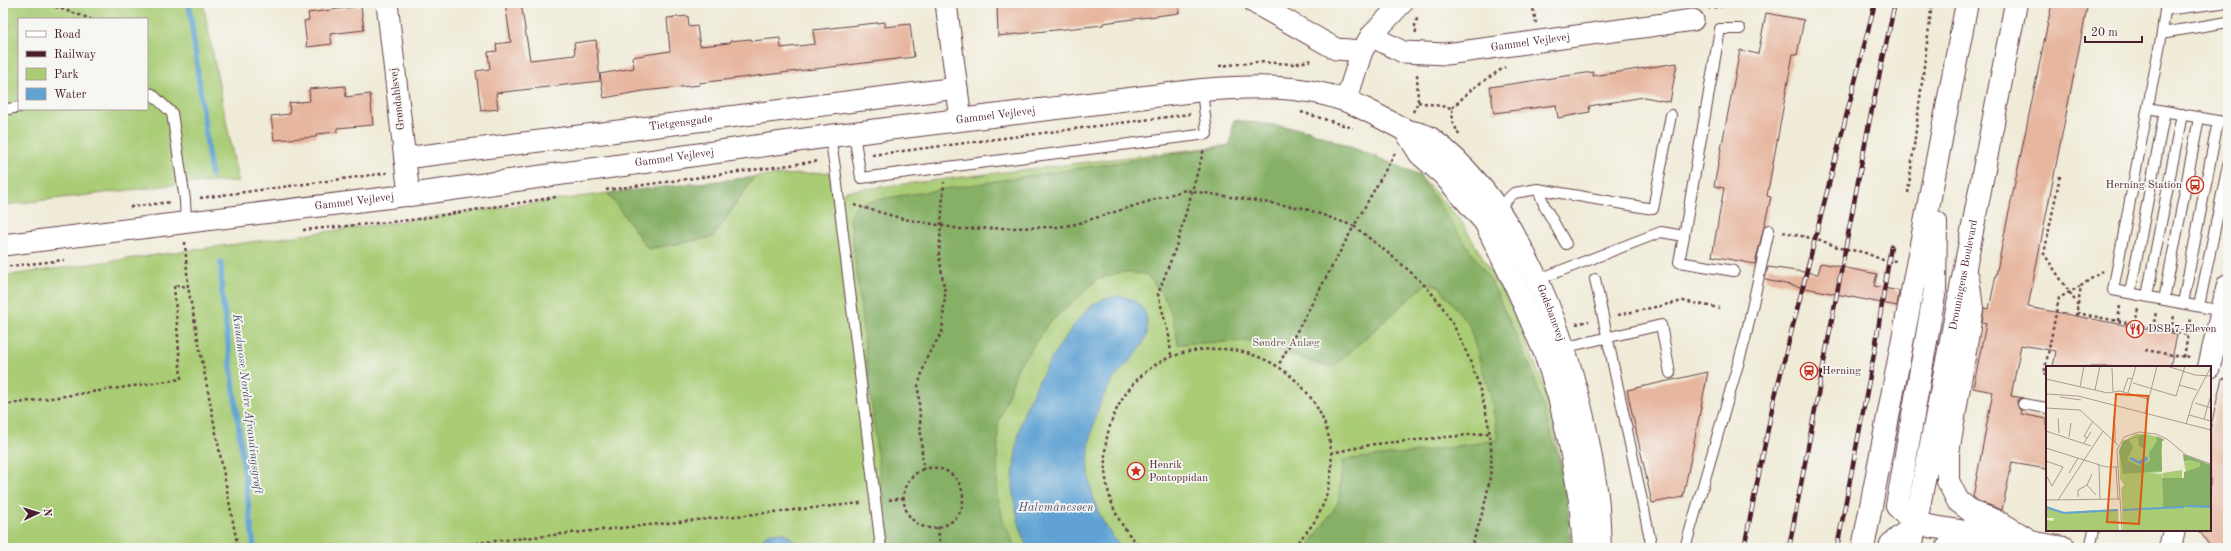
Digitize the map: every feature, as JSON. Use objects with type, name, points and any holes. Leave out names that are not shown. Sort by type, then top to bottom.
[{"type":"main road","points":[[1863,548],[1967,3]]},
{"type":"main road","name":"Dronningens Boulevard","points":[[1911,548],[1965,261],[2016,3]]},
{"type":"main road","name":"Gammel Vejlevej","points":[[409,195],[830,136],[1202,90],[1255,86],[1283,88],[1296,89],[1346,101]]},
{"type":"main road","points":[[1346,101],[1405,130]]},
{"type":"main road","name":"Godsbanevej","points":[[1405,130],[1420,154],[1491,215],[1538,280],[1554,350],[1580,500],[1584,548]]},
{"type":"main road","points":[[1937,165],[1935,290],[1897,506],[1916,524],[1968,531],[2065,548]]},
{"type":"main road","name":"Godsbanevej","points":[[1491,215],[1517,288],[1577,392],[1588,440],[1598,498],[1600,548]]},
{"type":"main road","points":[[1965,261],[1972,309],[1948,454],[1948,481],[1958,501],[1972,512],[1997,521],[2030,541]]},
{"type":"main road","points":[[2210,365],[2228,285]]},
{"type":"main road","points":[[1890,548],[1891,544],[1916,524]]},
{"type":"main road","points":[[1948,548],[1968,531]]},
{"type":"main road","points":[[2170,548],[2174,531]]},
{"type":"street","name":"Grøndahlsvej","points":[[387,3],[409,195]]},
{"type":"street","points":[[946,3],[961,120]]},
{"type":"street","points":[[1255,3],[1336,49],[1366,43],[1410,8]]},
{"type":"street","name":"Gammel Vejlevej","points":[[1366,43],[1403,52],[1446,54],[1693,20]]},
{"type":"street","points":[[1346,101],[1366,43]]},
{"type":"street","name":"Tietgensgade","points":[[406,164],[957,88]]},
{"type":"street","name":"Gammel Vejlevej","points":[[3,245],[409,195]]},
{"type":"lane","points":[[2220,3],[2165,10],[2162,33],[2113,290],[2222,311]]},
{"type":"lane","points":[[2162,33],[2228,22]]},
{"type":"lane","points":[[1734,271],[1679,262],[1720,29],[1740,29]]},
{"type":"lane","points":[[854,134],[861,178],[1013,159],[1207,134],[1202,90]]},
{"type":"lane","points":[[148,93],[152,94],[172,113],[185,200],[186,222]]},
{"type":"lane","points":[[3,110],[18,107]]},
{"type":"lane","points":[[2148,108],[2223,122],[2192,305]]},
{"type":"lane","points":[[2130,293],[2165,111]]},
{"type":"lane","points":[[2147,296],[2182,114]]},
{"type":"lane","points":[[1491,215],[1514,193],[1538,189],[1653,209],[1671,115]]},
{"type":"lane","points":[[2164,300],[2199,118]]},
{"type":"lane","points":[[830,136],[877,501],[881,548]]},
{"type":"lane","points":[[2192,305],[2228,165]]},
{"type":"lane","points":[[1538,189],[1545,207],[1566,244]]},
{"type":"lane","points":[[1685,548],[1745,340],[1769,230]]},
{"type":"lane","points":[[1517,288],[1661,232],[1684,236]]},
{"type":"lane","points":[[1595,279],[1652,548]]},
{"type":"lane","points":[[1554,350],[1660,325],[1670,373]]},
{"type":"lane","points":[[2023,404],[2046,408]]},
{"type":"lane","points":[[2090,548],[2094,531]]},
{"type":"path","points":[[44,3],[88,18]]},
{"type":"path","points":[[1693,20],[1696,12],[1704,8],[1749,3]]},
{"type":"path","points":[[1907,200],[1932,3]]},
{"type":"path","points":[[1405,130],[1418,102],[1415,25],[1410,8]]},
{"type":"path","points":[[1452,108],[1473,88],[1509,64]]},
{"type":"path","points":[[1326,119],[1358,131]]},
{"type":"path","points":[[1278,366],[1396,151],[1392,148]]},
{"type":"path","points":[[1171,356],[1169,336],[1158,294],[1177,244],[1203,152]]},
{"type":"path","points":[[124,208],[185,200],[406,164]]},
{"type":"path","points":[[2060,176],[2044,254],[2078,306]]},
{"type":"path","points":[[923,469],[918,386],[928,357],[942,332],[945,294],[939,256],[945,186]]},
{"type":"path","points":[[867,209],[942,227],[961,229],[1058,227],[1076,224],[1185,190],[1303,208],[1354,226],[1399,262],[1434,296],[1457,331],[1475,375],[1489,433],[1491,464],[1486,504],[1471,548]]},
{"type":"path","points":[[298,230],[343,228],[411,220]]},
{"type":"path","points":[[1769,230],[1820,240],[1840,248],[1863,252],[1883,260],[1898,261],[1899,254]]},
{"type":"path","points":[[177,245],[192,243]]},
{"type":"path","points":[[185,244],[188,287],[238,548]]},
{"type":"path","points":[[3,267],[66,259]]},
{"type":"path","points":[[2046,374],[2044,374],[2059,298],[2081,286],[2108,267]]},
{"type":"path","points":[[3,405],[181,379],[174,285],[188,287]]},
{"type":"path","points":[[2081,286],[2077,314],[2188,335]]},
{"type":"path","points":[[1575,324],[1683,301],[1719,308]]},
{"type":"path","points":[[2184,357],[2192,305]]},
{"type":"path","points":[[1143,548],[1121,523],[1109,498],[1104,471],[1105,443],[1113,417],[1126,392],[1150,368],[1171,356],[1213,348],[1236,350],[1258,356],[1278,366],[1299,382],[1315,403],[1326,427],[1331,453],[1330,480],[1322,507],[1309,530],[1292,548]]},
{"type":"path","points":[[2145,350],[2184,357],[2210,365]]},
{"type":"path","points":[[1331,453],[1375,444],[1489,433]]},
{"type":"path","points":[[936,467],[946,470],[958,480],[962,489],[963,500],[957,516],[949,523],[938,528],[923,526],[911,518],[906,511],[903,498],[904,489],[913,475],[923,469],[936,467]]},
{"type":"path","points":[[428,548],[903,498]]},
{"type":"path","points":[[938,528],[940,548]]},
{"type":"green space","points":[[3,3],[203,3],[238,181],[190,183],[3,205]]},
{"type":"green space","points":[[1234,120],[1308,130],[1418,174],[1461,221],[1511,305],[1546,391],[1564,477],[1572,548],[794,548],[794,541],[785,533],[768,533],[755,548],[3,548],[3,276],[608,193],[648,249],[713,237],[754,177],[829,172],[834,204],[846,191],[1230,145]]},
{"type":"green space","name":"Søndre Anlæg","points":[[1234,120],[1308,130],[1418,174],[1491,281],[1533,373],[1564,477],[1572,548],[1316,548],[1309,546],[1338,503],[1343,460],[1418,452],[1498,440],[1491,398],[1469,325],[1439,286],[1427,283],[1334,366],[1324,366],[1251,341],[1178,344],[1171,314],[1160,291],[1146,274],[1121,272],[1098,279],[1049,323],[1018,367],[998,424],[997,494],[1004,523],[1016,548],[888,548],[850,216],[857,204],[886,198],[1230,145]]},
{"type":"green space","points":[[754,177],[713,237],[648,249],[608,193]]},
{"type":"water","name":"Halvmånesøen","points":[[1123,296],[1133,300],[1144,310],[1147,320],[1147,334],[1138,351],[1112,381],[1099,408],[1092,428],[1089,450],[1089,471],[1092,492],[1099,512],[1109,531],[1123,548],[1027,548],[1017,515],[1013,480],[1015,457],[1023,416],[1043,373],[1074,325],[1094,304],[1108,298]]},
{"type":"water","points":[[768,533],[785,533],[794,541],[794,548],[755,548]]},
{"type":"building","points":[[505,3],[521,3],[530,60],[575,55],[574,43],[596,40],[600,81],[496,93],[498,109],[481,111],[476,71],[490,69],[488,52],[497,51],[496,44],[511,42]]},
{"type":"building","points":[[997,3],[1179,3],[1179,13],[1103,23],[1103,25],[998,36]]},
{"type":"building","points":[[2052,3],[2088,3],[2028,307],[2177,335],[2170,366],[2053,366],[2056,351],[2021,345],[2011,396],[2023,398],[2018,400],[2017,403],[2019,409],[2022,410],[2021,414],[2046,419],[2046,469],[2012,463],[2002,510],[1978,501],[1973,497],[1993,392],[1973,388],[1986,324],[1982,323],[1984,308],[1989,309]]},
{"type":"building","points":[[361,6],[364,30],[330,34],[332,44],[307,47],[304,21],[309,20],[308,13]]},
{"type":"building","points":[[1766,13],[1804,20],[1797,55],[1793,54],[1767,196],[1771,197],[1755,264],[1712,256],[1724,188],[1714,186],[1740,50],[1758,54]]},
{"type":"building","points":[[688,16],[689,27],[697,26],[700,46],[730,43],[730,41],[751,39],[752,41],[780,38],[781,48],[815,44],[813,30],[885,22],[885,27],[910,24],[914,57],[699,83],[700,85],[643,91],[604,98],[600,74],[634,68],[632,57],[670,51],[667,18]]},
{"type":"building","points":[[1677,63],[1670,102],[1644,97],[1589,106],[1590,112],[1558,118],[1556,105],[1494,113],[1490,87],[1593,72],[1593,76]]},
{"type":"building","points":[[345,86],[346,97],[370,94],[373,125],[337,128],[337,132],[316,134],[316,137],[274,140],[271,116],[290,114],[289,103],[310,101],[309,89]]},
{"type":"building","points":[[1821,263],[1877,274],[1874,286],[1899,291],[1897,306],[1765,280],[1768,267],[1818,274]]},
{"type":"building","points":[[1708,372],[1683,497],[1652,503],[1627,390]]},
{"type":"building","points":[[2222,378],[2228,379],[2228,497],[2225,513],[2228,518],[2228,548],[2211,548],[2200,531],[2211,531],[2211,426]]},
{"type":"waterway","name":"Knudmose Nordre Afvandingsgrøft","points":[[189,3],[211,175]]},
{"type":"waterway","name":"Knudmose Nordre Afvandingsgrøft","points":[[221,263],[222,295],[254,548]]},
{"type":"railway","points":[[1744,548],[1773,404],[1875,3]]},
{"type":"railway","points":[[1789,548],[1869,123],[1895,3]]},
{"type":"railway","points":[[1837,548],[1875,349],[1891,246]]},
{"type":"place","name":"Herning Station","points":[[2195,185]]},
{"type":"place","name":"DSB 7-Eleven","points":[[2135,329]]},
{"type":"place","name":"Herning","points":[[1809,371]]},
{"type":"place","name":"Henrik Pontoppidan","points":[[1136,471]]}]
